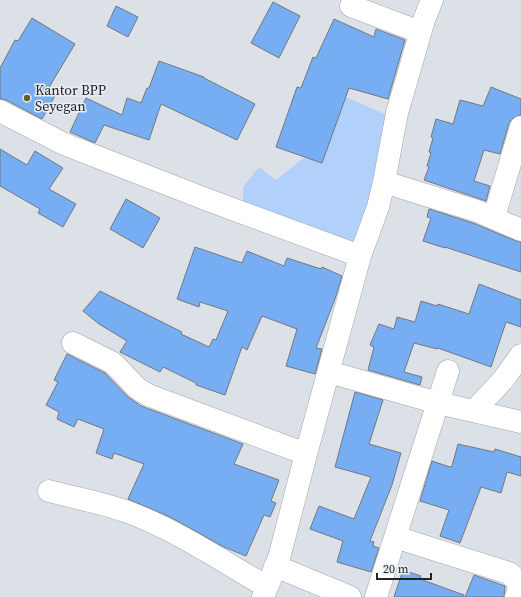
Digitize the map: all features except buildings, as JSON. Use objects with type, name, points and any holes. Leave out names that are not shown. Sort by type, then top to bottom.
[{"type":"street","points":[[49,491],[127,512],[153,523],[201,547],[265,592],[279,558],[360,256],[375,215],[384,182],[397,113],[420,32],[432,0]]},
{"type":"street","points":[[351,6],[420,32]]},
{"type":"street","points":[[0,111],[64,144],[208,200],[360,256]]},
{"type":"street","points":[[494,217],[521,127]]},
{"type":"street","points":[[384,182],[494,217],[521,230]]},
{"type":"street","points":[[73,343],[113,363],[137,388],[148,396],[306,454]]},
{"type":"street","points":[[474,411],[503,380],[521,355]]},
{"type":"street","points":[[376,597],[448,371]]},
{"type":"street","points":[[329,372],[438,403],[521,422]]},
{"type":"street","points":[[395,537],[509,573],[515,577],[519,583],[519,591],[516,597]]},
{"type":"street","points":[[275,566],[350,597]]},
{"type":"shaded area","points":[[339,94],[396,119],[366,244],[349,246],[243,206],[243,187],[259,167],[276,180],[305,157]]},
{"type":"place","name":"Kantor BPP Seyegan","points":[[27,98]]}]
